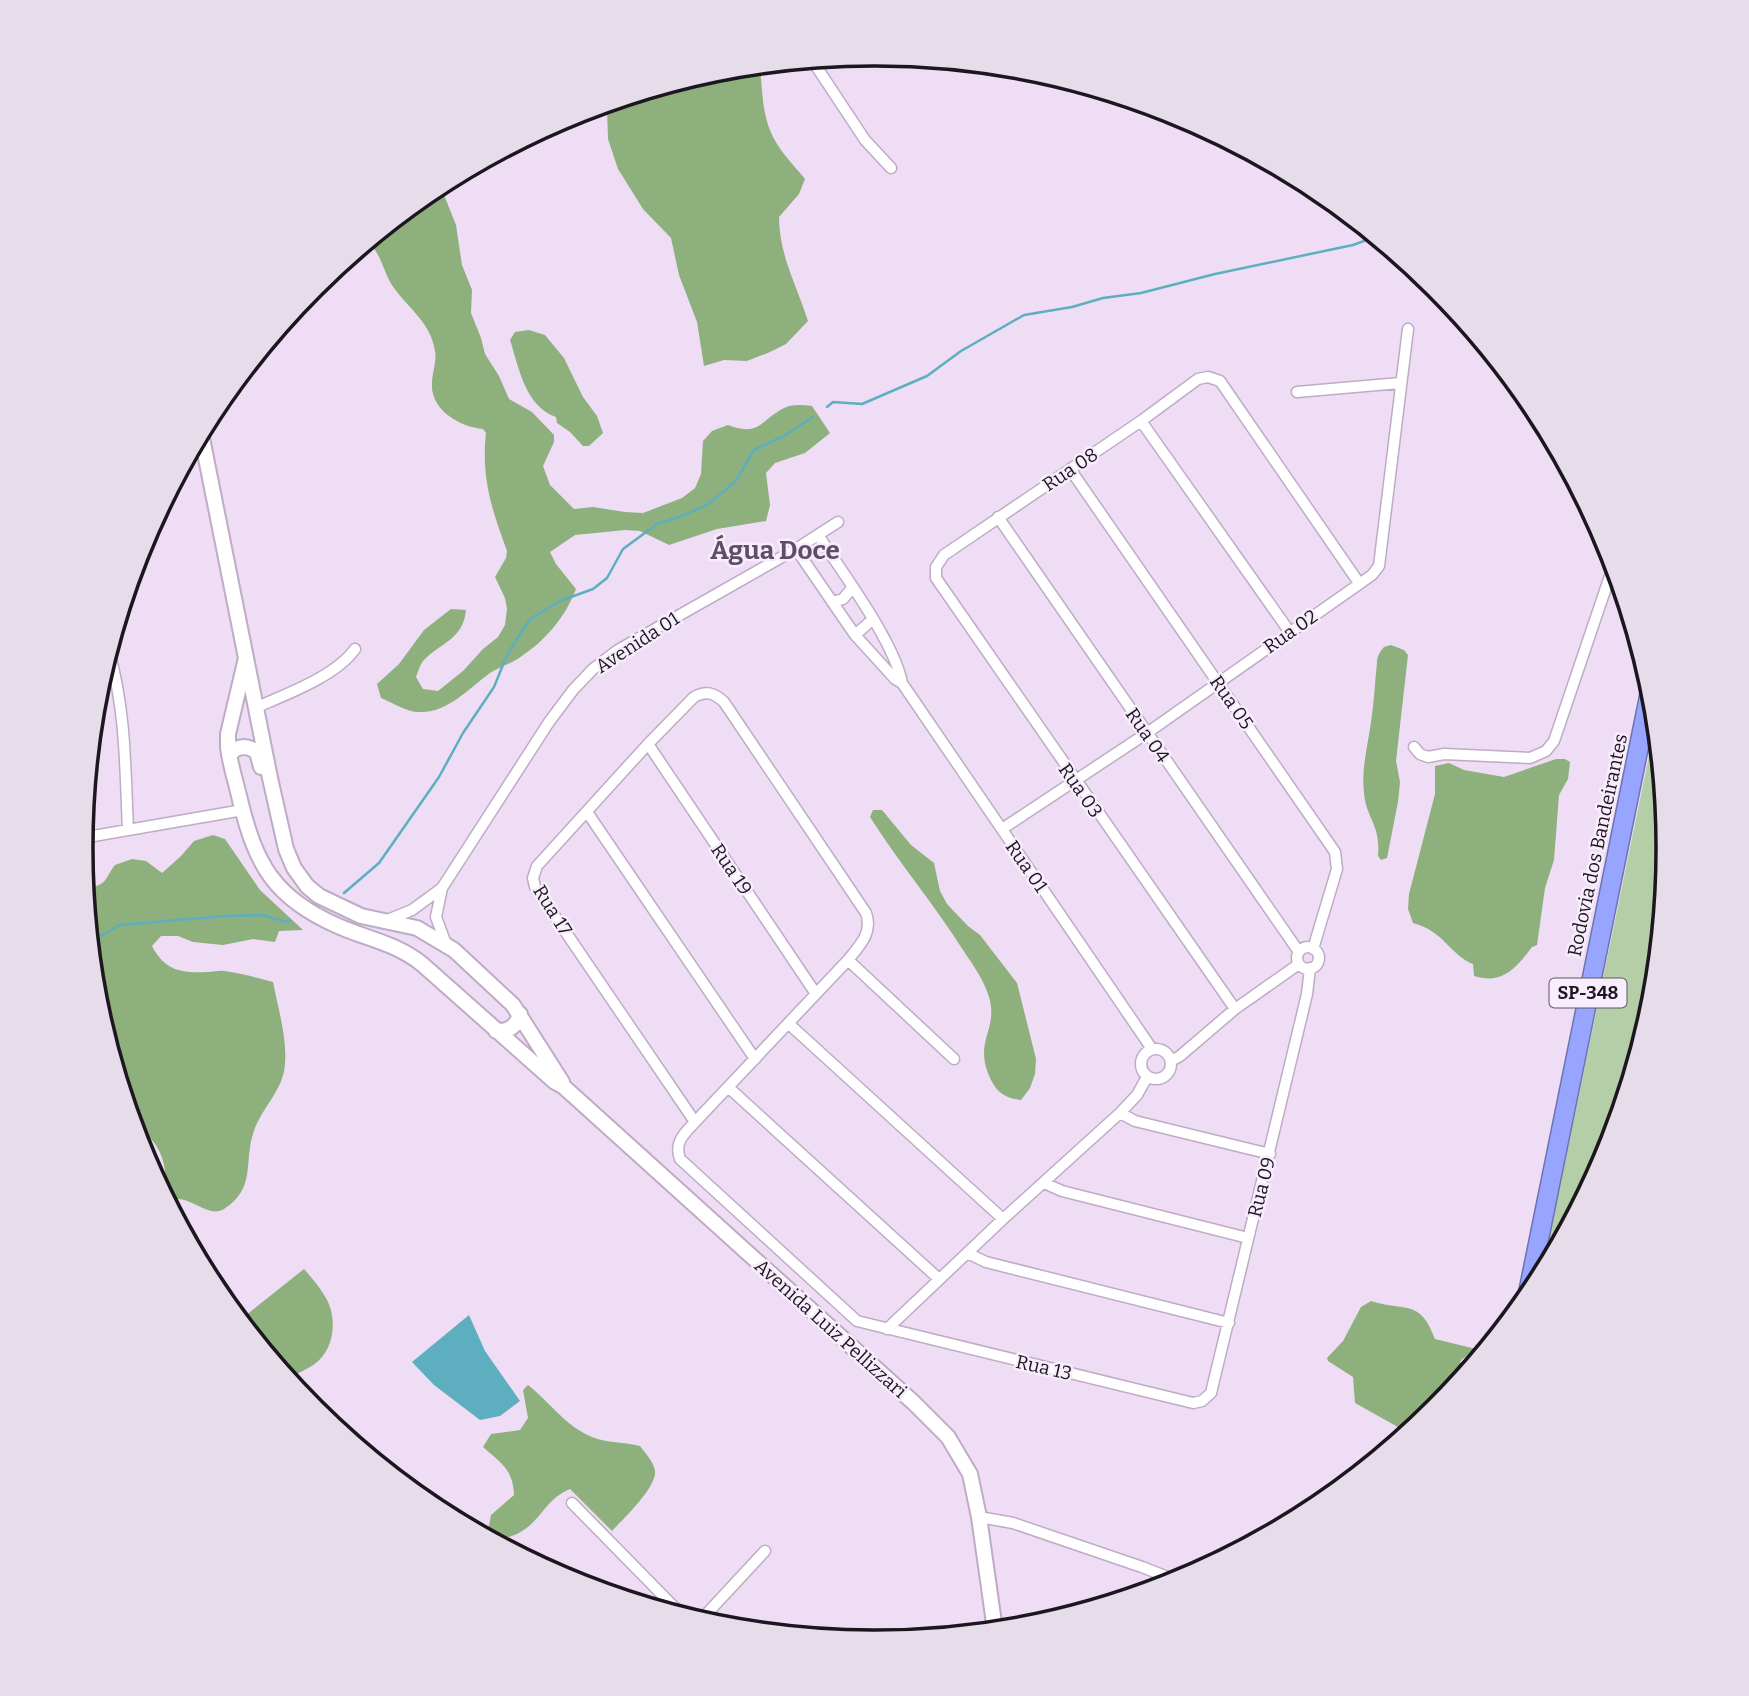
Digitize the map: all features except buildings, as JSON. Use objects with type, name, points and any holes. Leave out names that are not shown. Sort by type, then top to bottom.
[{"type":"highway","name":"Rodovia dos Bandeirantes","points":[[1533,1267],[1645,719]]},
{"type":"main road","name":"Avenida Luiz Pellizzari","points":[[204,448],[270,778],[293,868],[302,881],[319,896],[354,913],[416,928],[446,944],[506,997],[520,1014],[564,1087],[948,1437],[970,1474],[994,1620]]},
{"type":"main road","name":"Avenida Luiz Pellizzari","points":[[246,658],[228,734],[229,755],[251,841],[263,866],[276,883],[301,906],[340,927],[406,952],[555,1083],[564,1087]]},
{"type":"main road","points":[[229,755],[239,747],[254,750],[262,771],[270,778]]},
{"type":"main road","points":[[496,1031],[511,1029],[520,1014]]},
{"type":"street","points":[[816,69],[865,140],[891,168]]},
{"type":"street","name":"Rua 02","points":[[1002,829],[1147,733],[1289,631],[1373,575],[1379,566],[1408,329]]},
{"type":"street","name":"Rua 08","points":[[936,566],[944,555],[998,517],[1070,470],[1198,379],[1208,377],[1220,381],[1359,583]]},
{"type":"street","points":[[1297,392],[1400,383]]},
{"type":"street","points":[[1141,421],[1289,631]]},
{"type":"street","name":"Rua 05","points":[[1070,470],[1335,852],[1337,869],[1313,949]]},
{"type":"street","name":"Rua 04","points":[[998,517],[1299,952]]},
{"type":"street","name":"Avenida 01","points":[[385,921],[412,910],[442,888],[549,722],[593,669],[618,650],[796,549],[838,522]]},
{"type":"street","points":[[818,535],[886,643],[902,683]]},
{"type":"street","points":[[796,549],[855,635],[902,683]]},
{"type":"street","name":"Rua 03","points":[[936,566],[936,578],[1074,781],[1235,1009]]},
{"type":"street","points":[[1413,747],[1428,757],[1444,754],[1530,758],[1546,751],[1554,741],[1609,580]]},
{"type":"street","points":[[832,602],[843,599],[852,588]]},
{"type":"street","points":[[855,635],[872,620]]},
{"type":"street","points":[[872,655],[879,652],[886,643]]},
{"type":"street","points":[[257,707],[331,670],[347,660],[355,649]]},
{"type":"street","points":[[114,670],[124,728],[128,830]]},
{"type":"street","name":"Rua 01","points":[[902,683],[1152,1049]]},
{"type":"street","name":"Rua 17","points":[[695,1122],[536,887],[533,878],[537,866],[694,697],[708,692],[724,702],[866,913],[869,921],[865,939],[848,960]]},
{"type":"street","name":"Rua 19","points":[[648,744],[816,994]]},
{"type":"street","points":[[93,836],[243,810]]},
{"type":"street","points":[[587,812],[755,1059]]},
{"type":"street","name":"Avenida 01","points":[[442,888],[436,917],[446,944]]},
{"type":"street","points":[[1305,947],[1313,949],[1318,960],[1310,968],[1299,964],[1299,952],[1305,947]]},
{"type":"street","points":[[695,1122],[848,960],[954,1059]]},
{"type":"street","points":[[1171,1061],[1235,1009],[1299,964]]},
{"type":"street","name":"Rua 09","points":[[1202,1401],[1212,1393],[1307,994],[1310,968]]},
{"type":"street","points":[[789,1024],[1003,1219]]},
{"type":"street","points":[[1152,1049],[1164,1052],[1171,1061],[1169,1073],[1153,1080],[1140,1068],[1140,1062],[1152,1049]]},
{"type":"street","points":[[887,1329],[1120,1112],[1137,1095],[1147,1077]]},
{"type":"street","points":[[728,1087],[939,1279]]},
{"type":"street","points":[[1120,1112],[1135,1121],[1270,1154]]},
{"type":"street","name":"Rua 13","points":[[695,1122],[680,1139],[677,1149],[680,1159],[857,1321],[1193,1403],[1202,1401]]},
{"type":"street","points":[[1044,1183],[1062,1191],[1248,1238]]},
{"type":"street","points":[[967,1253],[986,1262],[1229,1323]]},
{"type":"street","points":[[572,1503],[669,1602]]},
{"type":"street","points":[[979,1517],[1013,1522],[1162,1575]]},
{"type":"street","points":[[708,1611],[765,1551]]},
{"type":"green space","points":[[761,75],[770,130],[781,150],[805,179],[799,194],[779,217],[785,257],[808,321],[786,344],[747,361],[724,360],[704,366],[697,322],[679,275],[671,238],[643,209],[618,169],[608,139],[607,114],[672,93]]},
{"type":"green space","points":[[444,195],[456,225],[462,265],[472,290],[471,313],[485,354],[509,399],[532,412],[554,435],[554,442],[543,466],[550,485],[574,509],[593,507],[643,513],[682,498],[695,488],[701,474],[703,441],[712,431],[728,425],[753,428],[787,407],[812,406],[830,433],[805,453],[775,463],[766,473],[770,505],[766,521],[717,529],[669,545],[640,531],[575,535],[550,552],[576,589],[566,610],[546,636],[516,660],[490,673],[450,704],[431,711],[416,712],[406,709],[381,698],[377,684],[399,664],[424,630],[451,609],[466,610],[461,628],[423,661],[416,677],[423,689],[438,691],[498,637],[505,625],[507,609],[495,577],[507,551],[486,479],[486,433],[483,429],[456,421],[441,409],[436,401],[432,383],[435,355],[433,341],[419,317],[394,288],[374,248]]},
{"type":"green space","points":[[529,330],[545,335],[564,358],[583,397],[597,416],[603,433],[589,446],[583,446],[557,423],[556,417],[545,412],[530,395],[520,374],[510,340],[515,332]]},
{"type":"green space","points":[[1391,645],[1404,650],[1408,655],[1396,761],[1400,782],[1398,802],[1387,858],[1381,860],[1378,856],[1375,829],[1365,802],[1363,775],[1378,658],[1384,647]]},
{"type":"green space","points":[[1650,753],[1656,848],[1649,950],[1641,1000],[1615,1099],[1597,1147],[1548,1243]]},
{"type":"green space","points":[[1556,759],[1570,762],[1568,779],[1559,795],[1554,860],[1545,888],[1537,945],[1508,973],[1493,978],[1474,976],[1473,964],[1458,955],[1440,937],[1413,923],[1408,909],[1409,894],[1435,794],[1435,766],[1449,763],[1464,770],[1504,777]]},
{"type":"green space","points":[[873,810],[882,810],[911,845],[934,863],[940,891],[947,904],[980,935],[1017,983],[1036,1059],[1030,1088],[1021,1100],[1000,1092],[986,1067],[984,1055],[991,1009],[981,979],[870,817]]},
{"type":"green space","points":[[213,835],[225,839],[260,890],[303,930],[279,931],[275,942],[253,939],[223,945],[193,942],[178,936],[161,936],[152,946],[162,961],[175,969],[190,972],[224,971],[273,982],[285,1043],[284,1073],[254,1131],[241,1192],[234,1201],[219,1211],[207,1210],[177,1199],[165,1175],[164,1163],[156,1145],[148,1136],[134,1099],[108,1000],[95,899],[94,886],[102,884],[115,865],[132,859],[146,861],[162,873],[194,841]]},
{"type":"green space","points":[[304,1269],[331,1309],[333,1326],[330,1343],[317,1362],[297,1374],[247,1314]]},
{"type":"green space","points":[[1371,1301],[1410,1309],[1423,1317],[1435,1339],[1474,1349],[1399,1428],[1355,1403],[1353,1377],[1327,1358],[1343,1341],[1361,1307]]},
{"type":"green space","points":[[528,1385],[582,1432],[604,1440],[640,1446],[651,1461],[655,1471],[651,1485],[612,1531],[570,1489],[552,1501],[524,1530],[514,1535],[507,1537],[489,1527],[491,1515],[514,1495],[508,1473],[483,1447],[491,1434],[520,1430],[528,1418],[523,1390]]},
{"type":"water","points":[[469,1315],[485,1351],[520,1401],[500,1416],[480,1420],[434,1385],[412,1362]]},
{"type":"waterway","points":[[827,407],[833,402],[862,404],[927,376],[961,351],[1024,315],[1072,307],[1103,298],[1141,293],[1366,240]]},
{"type":"waterway","points":[[344,893],[379,863],[439,777],[463,733],[494,687],[507,655],[530,619],[560,601],[593,589],[607,578],[623,549],[657,524],[707,505],[735,482],[754,450],[784,436],[813,417]]},
{"type":"waterway","points":[[99,937],[120,925],[225,916],[262,915],[290,921]]},
{"type":"district","name":"Água Doce","points":[[775,550]]}]
